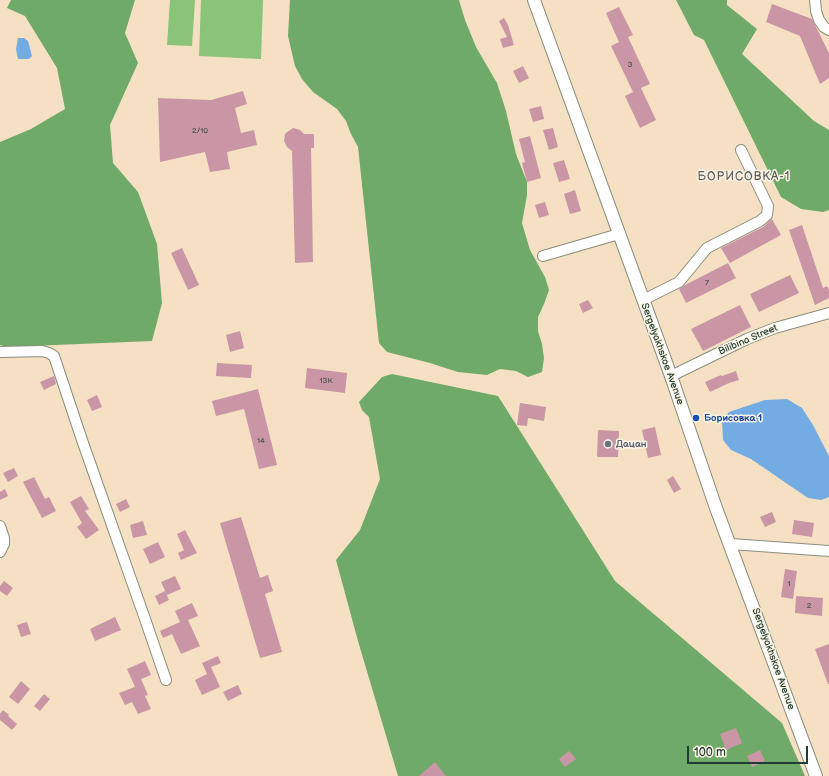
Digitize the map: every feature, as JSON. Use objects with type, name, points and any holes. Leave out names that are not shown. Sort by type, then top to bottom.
[{"type":"main road","name":"Sergelyakhskoe Avenue","points":[[534,0],[671,376],[716,508],[731,544],[816,776]]},
{"type":"street","points":[[815,0],[819,20],[824,27],[829,30]]},
{"type":"street","points":[[643,300],[679,282],[707,248],[760,221],[767,215],[768,206],[741,150]]},
{"type":"street","points":[[543,256],[619,234]]},
{"type":"street","name":"Bilibina Street","points":[[671,376],[747,339],[775,328],[829,313]]},
{"type":"street","points":[[0,352],[42,351],[54,356],[166,680]]},
{"type":"street","points":[[0,526],[4,538],[4,544],[0,552]]},
{"type":"street","points":[[731,544],[829,551]]},
{"type":"green space","points":[[11,0],[135,0],[125,33],[138,63],[110,125],[113,163],[138,192],[157,244],[162,303],[152,341],[7,347],[0,345],[0,142],[31,129],[65,109],[57,68],[25,16],[7,8]]},
{"type":"green space","points":[[170,0],[195,0],[192,46],[167,45]]},
{"type":"green space","points":[[201,0],[263,0],[261,59],[199,56]]},
{"type":"green space","points":[[290,0],[459,0],[476,47],[497,83],[506,111],[516,154],[527,182],[527,195],[522,223],[530,250],[545,277],[549,290],[538,317],[538,331],[544,358],[542,372],[528,377],[516,371],[500,369],[487,375],[458,372],[387,352],[379,343],[358,147],[346,121],[337,109],[313,92],[302,79],[295,66],[288,36]]},
{"type":"green space","points":[[676,0],[727,0],[727,5],[757,29],[742,54],[814,121],[829,130],[829,210],[823,212],[801,209],[781,197],[704,40],[694,35]]},
{"type":"green space","points":[[392,374],[498,396],[615,581],[782,723],[805,776],[398,776],[358,641],[336,560],[360,530],[380,479],[369,417],[362,410],[359,402],[382,377]]},
{"type":"water","points":[[18,38],[24,38],[28,41],[32,56],[30,58],[18,59],[16,49]]},
{"type":"water","points":[[787,399],[802,408],[813,425],[829,456],[829,497],[821,500],[808,498],[751,459],[731,450],[723,440],[722,421],[729,412],[765,400]]},
{"type":"building","points":[[772,4],[812,19],[829,53],[829,78],[820,84],[800,36],[766,22]]},
{"type":"building","points":[[619,7],[633,35],[628,37],[650,84],[641,88],[656,120],[640,128],[625,96],[633,92],[611,46],[619,42],[606,13]]},
{"type":"building","points":[[504,18],[508,25],[514,45],[503,48],[500,39],[507,37],[499,21]]},
{"type":"building","points":[[523,66],[529,78],[519,83],[513,71]]},
{"type":"building","points":[[243,91],[247,104],[235,108],[241,133],[254,130],[257,145],[227,152],[230,169],[210,172],[205,152],[160,162],[158,98],[211,100]]},
{"type":"building","points":[[541,106],[544,119],[533,122],[529,109]]},
{"type":"building","points":[[293,128],[300,130],[304,134],[314,134],[314,148],[311,148],[313,262],[295,263],[292,151],[287,147],[284,141],[285,134]]},
{"type":"building","points":[[553,128],[558,147],[549,150],[543,130]]},
{"type":"building","points":[[530,136],[541,178],[527,182],[522,163],[525,162],[519,139]]},
{"type":"building","points":[[564,160],[570,179],[559,182],[553,163]]},
{"type":"building","points":[[575,190],[581,211],[570,214],[564,194]]},
{"type":"building","points":[[545,202],[549,215],[539,218],[535,205]]},
{"type":"building","points":[[772,219],[781,235],[730,263],[721,248],[763,227]]},
{"type":"building","points":[[802,225],[823,288],[827,286],[829,290],[829,298],[815,305],[789,230]]},
{"type":"building","points":[[182,248],[199,285],[188,290],[171,253]]},
{"type":"building","points":[[728,263],[736,278],[686,303],[679,289]]},
{"type":"building","points":[[790,275],[799,293],[759,312],[750,294]]},
{"type":"building","points":[[588,300],[593,308],[583,313],[579,304]]},
{"type":"building","points":[[740,305],[751,327],[703,351],[691,329]]},
{"type":"building","points":[[240,331],[244,348],[230,352],[226,335]]},
{"type":"building","points":[[217,363],[252,365],[251,378],[216,376]]},
{"type":"building","points":[[307,368],[347,373],[345,393],[305,388]]},
{"type":"building","points":[[736,371],[739,380],[710,392],[705,382],[721,375],[722,376]]},
{"type":"building","points":[[54,376],[56,384],[44,390],[40,382]]},
{"type":"building","points":[[258,389],[277,465],[259,469],[244,409],[216,416],[212,401]]},
{"type":"building","points":[[97,395],[102,407],[92,411],[87,400]]},
{"type":"building","points":[[520,403],[546,407],[544,421],[528,418],[527,426],[517,425]]},
{"type":"building","points":[[655,427],[661,455],[648,458],[642,430]]},
{"type":"building","name":"Дацан","points":[[598,430],[619,431],[618,457],[597,457]]},
{"type":"building","points":[[14,468],[18,476],[8,482],[3,473]]},
{"type":"building","points":[[673,476],[681,489],[674,493],[667,480]]},
{"type":"building","points":[[34,477],[45,499],[49,497],[56,511],[42,518],[23,482]]},
{"type":"building","points":[[5,489],[8,496],[0,500],[0,492]]},
{"type":"building","points":[[81,496],[89,509],[85,511],[99,530],[86,539],[77,527],[82,523],[70,502]]},
{"type":"building","points":[[126,499],[130,507],[120,512],[116,504]]},
{"type":"building","points":[[772,512],[776,522],[765,527],[760,517]]},
{"type":"building","points":[[241,517],[260,578],[268,575],[273,591],[265,594],[282,652],[260,658],[220,523]]},
{"type":"building","points":[[794,520],[814,523],[812,537],[792,534]]},
{"type":"building","points":[[143,521],[147,535],[133,538],[130,525]]},
{"type":"building","points":[[185,530],[197,553],[181,560],[178,553],[184,550],[177,534]]},
{"type":"building","points":[[158,542],[165,557],[150,564],[143,549]]},
{"type":"building","points":[[785,569],[797,571],[793,599],[781,597]]},
{"type":"building","points":[[175,576],[181,589],[167,595],[161,582]]},
{"type":"building","points":[[4,581],[13,588],[7,596],[0,591],[0,586]]},
{"type":"building","points":[[165,591],[169,600],[159,605],[155,596]]},
{"type":"building","points":[[796,596],[823,598],[822,616],[795,613]]},
{"type":"building","points":[[192,603],[198,616],[188,620],[200,646],[181,654],[172,634],[163,638],[160,631],[180,622],[175,611]]},
{"type":"building","points":[[115,617],[121,630],[95,641],[90,629]]},
{"type":"building","points":[[27,622],[31,634],[21,637],[17,625]]},
{"type":"building","points":[[829,644],[829,684],[828,684],[815,649]]},
{"type":"building","points":[[218,656],[221,663],[211,667],[220,687],[202,695],[195,680],[207,674],[202,663]]},
{"type":"building","points":[[145,661],[151,675],[141,679],[148,695],[145,696],[151,709],[138,714],[132,702],[125,705],[119,693],[135,687],[127,669]]},
{"type":"building","points":[[21,681],[30,689],[18,704],[9,697]]},
{"type":"building","points":[[238,685],[242,694],[228,701],[223,692]]},
{"type":"building","points":[[44,694],[50,699],[40,711],[34,706]]},
{"type":"building","points":[[3,710],[17,724],[12,730],[0,720],[0,714]]},
{"type":"building","points":[[736,728],[742,743],[726,750],[720,734]]},
{"type":"building","points":[[760,750],[765,761],[752,767],[747,756]]},
{"type":"building","points":[[569,751],[576,759],[565,767],[559,759]]},
{"type":"building","points":[[435,762],[446,776],[419,776]]},
{"type":"place","name":"Борисовка 1","points":[[696,418]]},
{"type":"place","name":"Дацан","points":[[608,444]]},
{"type":"district","name":"БОРИСОВКА-1","points":[[744,177]]}]
